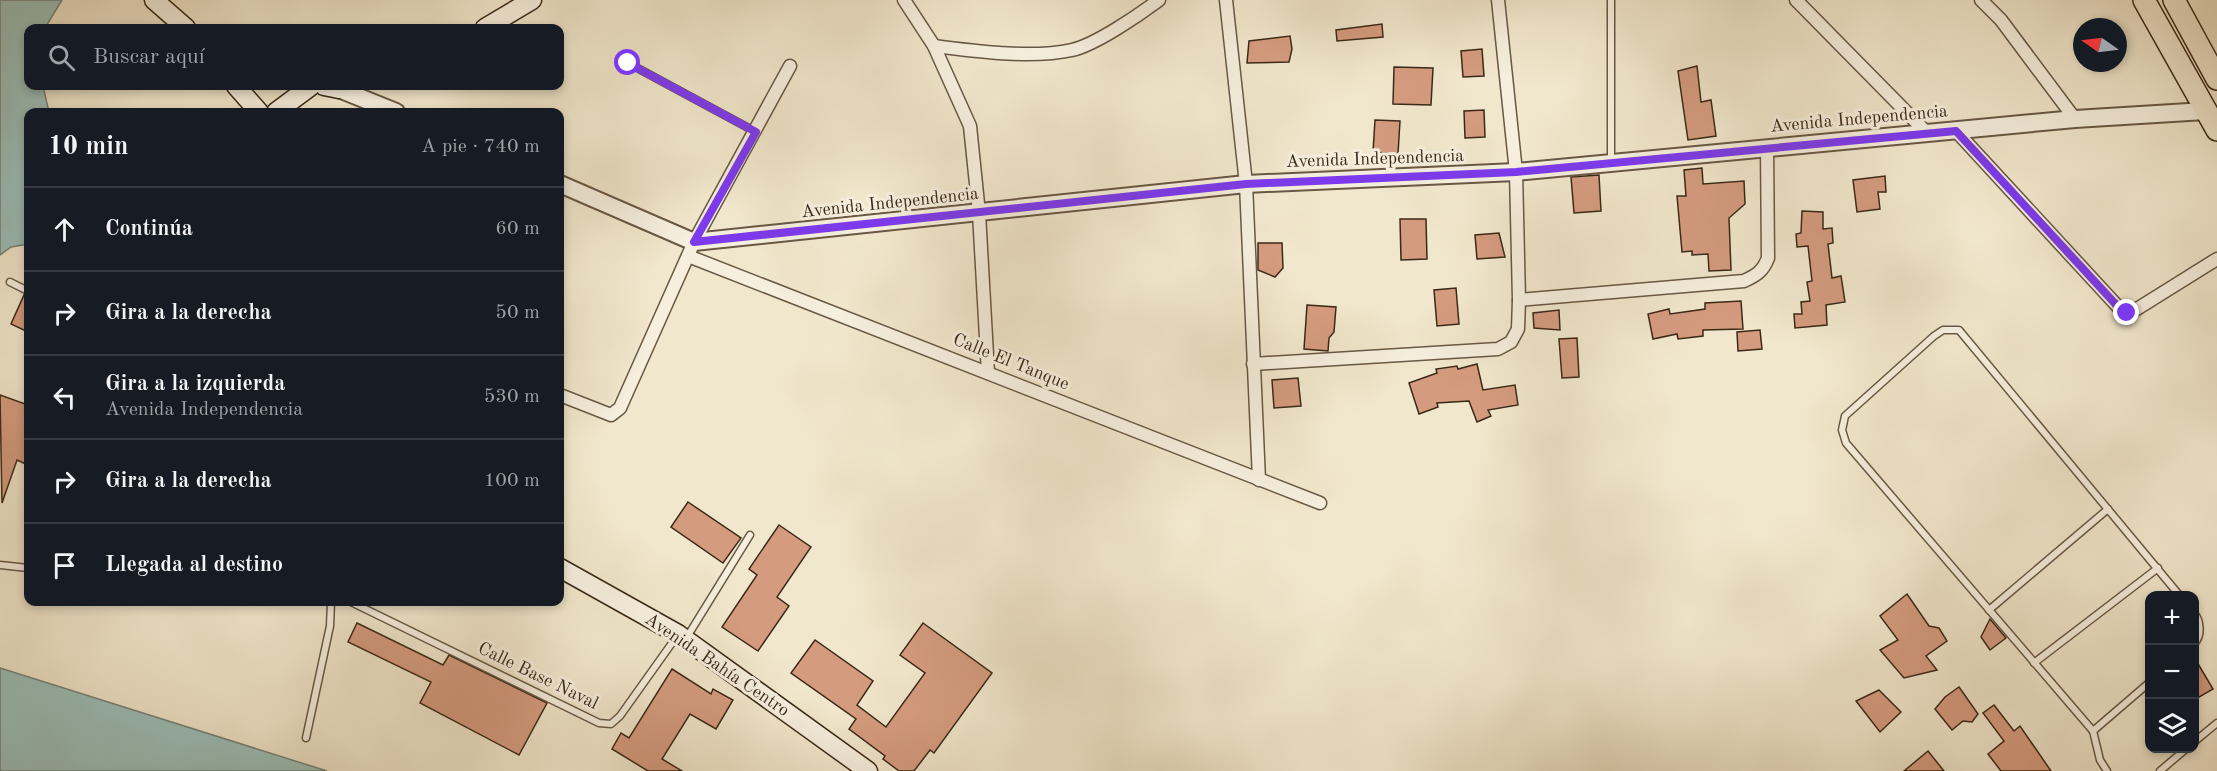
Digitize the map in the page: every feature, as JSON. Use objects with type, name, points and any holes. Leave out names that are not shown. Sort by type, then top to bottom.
[{"type":"highway","points":[[2144,0],[2211,111],[2217,130]]},
{"type":"highway","points":[[2174,0],[2217,79]]},
{"type":"main road","points":[[154,0],[181,24]]},
{"type":"main road","points":[[492,24],[532,0]]},
{"type":"main road","points":[[240,90],[255,108]]},
{"type":"main road","points":[[281,108],[306,90]]},
{"type":"main road","name":"Avenida Bahía Centro","points":[[564,570],[681,637],[868,771]]},
{"type":"street","points":[[904,0],[934,46],[970,126],[979,213],[988,373]]},
{"type":"street","points":[[934,46],[994,53],[1073,50],[1116,28],[1159,0]]},
{"type":"street","points":[[1226,0],[1246,184],[1259,480]]},
{"type":"street","points":[[1253,364],[1498,349],[1511,342],[1518,329],[1519,300],[1516,172],[1498,0]]},
{"type":"street","points":[[1796,0],[1928,134]]},
{"type":"street","points":[[1982,0],[2001,20],[2075,119]]},
{"type":"street","points":[[564,397],[611,415],[620,408],[691,249],[790,66]]},
{"type":"street","points":[[346,90],[387,108]]},
{"type":"street","name":"Avenida Independencia","points":[[564,185],[691,249],[979,213],[1246,184],[1516,172],[2075,119],[2211,111]]},
{"type":"street","points":[[1956,131],[2121,310],[2133,312],[2217,259]]},
{"type":"street","points":[[1519,300],[1744,281],[1753,277],[1764,269],[1768,258],[1767,147]]},
{"type":"street","name":"Calle El Tanque","points":[[691,249],[988,373],[1320,503]]},
{"type":"lane","points":[[1611,0],[1611,163]]},
{"type":"lane","points":[[628,63],[756,132]]},
{"type":"lane","points":[[10,282],[24,289]]},
{"type":"lane","points":[[2107,771],[2100,759],[2093,731],[1846,443],[1842,430],[1845,416],[1934,336],[1943,330],[1959,330],[2176,591]]},
{"type":"lane","points":[[1989,610],[2108,509]]},
{"type":"lane","name":"Calle Base Naval","points":[[359,606],[599,723],[611,724],[620,716],[681,637],[750,535]]},
{"type":"lane","points":[[0,565],[24,568]]},
{"type":"lane","points":[[2034,663],[2158,568]]},
{"type":"lane","points":[[306,738],[330,626],[331,606]]},
{"type":"lane","points":[[2093,731],[2145,686]]},
{"type":"lane","points":[[2199,738],[2217,723]]},
{"type":"lane","points":[[2160,771],[2181,753]]},
{"type":"water","points":[[0,0],[62,0],[47,24],[24,24],[24,90],[44,90],[48,108],[24,108],[24,245],[11,247],[0,255]]},
{"type":"water","points":[[0,668],[327,771],[0,771]]},
{"type":"building","points":[[1382,24],[1383,37],[1337,41],[1336,30]]},
{"type":"building","points":[[1290,36],[1292,49],[1289,62],[1247,63],[1249,41]]},
{"type":"building","points":[[1482,49],[1484,76],[1463,77],[1461,51]]},
{"type":"building","points":[[1697,66],[1701,102],[1711,100],[1716,136],[1688,140],[1678,71]]},
{"type":"building","points":[[1394,67],[1433,68],[1431,105],[1393,104]]},
{"type":"building","points":[[1484,110],[1485,137],[1465,138],[1464,111]]},
{"type":"building","points":[[1375,120],[1400,121],[1398,154],[1373,152]]},
{"type":"building","points":[[1702,168],[1703,184],[1744,181],[1745,204],[1729,218],[1731,270],[1709,271],[1708,254],[1692,255],[1692,251],[1682,252],[1677,196],[1686,196],[1684,170]]},
{"type":"building","points":[[1599,175],[1601,211],[1574,213],[1571,177]]},
{"type":"building","points":[[1885,176],[1886,192],[1878,192],[1880,209],[1857,212],[1853,180]]},
{"type":"building","points":[[1802,211],[1823,212],[1823,229],[1832,228],[1833,243],[1828,244],[1832,278],[1841,276],[1845,302],[1826,305],[1827,325],[1795,328],[1794,314],[1802,314],[1801,302],[1810,301],[1807,282],[1812,281],[1808,246],[1797,247],[1796,234],[1801,233]]},
{"type":"building","points":[[1400,219],[1426,219],[1427,259],[1401,260]]},
{"type":"building","points":[[1499,233],[1505,257],[1477,259],[1475,235]]},
{"type":"building","points":[[1258,243],[1282,243],[1283,268],[1275,277],[1258,270]]},
{"type":"building","points":[[1456,288],[1459,324],[1437,326],[1434,290]]},
{"type":"building","points":[[24,295],[24,330],[11,324]]},
{"type":"building","points":[[1741,301],[1743,329],[1703,330],[1703,336],[1678,339],[1677,334],[1653,339],[1648,314],[1669,309],[1670,314],[1705,309],[1705,303]]},
{"type":"building","points":[[1307,305],[1336,307],[1334,332],[1329,338],[1328,351],[1304,349]]},
{"type":"building","points":[[1559,310],[1560,330],[1534,328],[1533,313]]},
{"type":"building","points":[[1760,330],[1762,349],[1738,351],[1737,332]]},
{"type":"building","points":[[1577,338],[1579,377],[1562,378],[1559,339]]},
{"type":"building","points":[[1477,364],[1483,390],[1515,385],[1518,405],[1488,410],[1491,416],[1477,422],[1469,401],[1437,403],[1438,407],[1419,414],[1409,383],[1437,373],[1436,369],[1457,366],[1458,369]]},
{"type":"building","points":[[1298,378],[1301,406],[1274,408],[1272,380]]},
{"type":"building","points":[[0,395],[24,404],[24,463],[17,460],[2,503]]},
{"type":"building","points":[[688,502],[741,538],[723,563],[671,527]]},
{"type":"building","points":[[779,525],[811,547],[777,597],[789,606],[758,651],[722,627],[757,575],[749,569]]},
{"type":"building","points":[[1907,594],[1929,626],[1939,628],[1947,641],[1926,656],[1937,670],[1904,678],[1880,650],[1898,640],[1880,616]]},
{"type":"building","points":[[1990,619],[2006,638],[1990,650],[1981,637]]},
{"type":"building","points":[[357,623],[443,665],[449,655],[547,703],[519,755],[420,703],[431,682],[348,642]]},
{"type":"building","points":[[923,623],[992,673],[934,753],[930,750],[914,771],[899,771],[883,759],[885,756],[849,729],[856,719],[791,673],[815,640],[873,681],[857,705],[886,727],[925,673],[900,655]]},
{"type":"building","points":[[2199,665],[2213,689],[2199,697]]},
{"type":"building","points":[[672,669],[711,694],[713,689],[733,700],[716,729],[690,714],[662,759],[682,771],[648,771],[612,749],[621,733],[629,738]]},
{"type":"building","points":[[1959,687],[1978,714],[1972,722],[1963,721],[1952,730],[1935,709],[1945,697]]},
{"type":"building","points":[[1879,690],[1901,712],[1880,732],[1856,701]]},
{"type":"building","points":[[1994,705],[2014,731],[2020,726],[2051,771],[2001,771],[1988,754],[2004,741],[1983,713]]},
{"type":"building","points":[[1928,751],[1944,771],[1904,771]]},
{"type":"route","points":[[628,63],[756,132],[694,242],[1246,184],[1516,172],[1956,131],[2121,310],[2127,313]]}]
